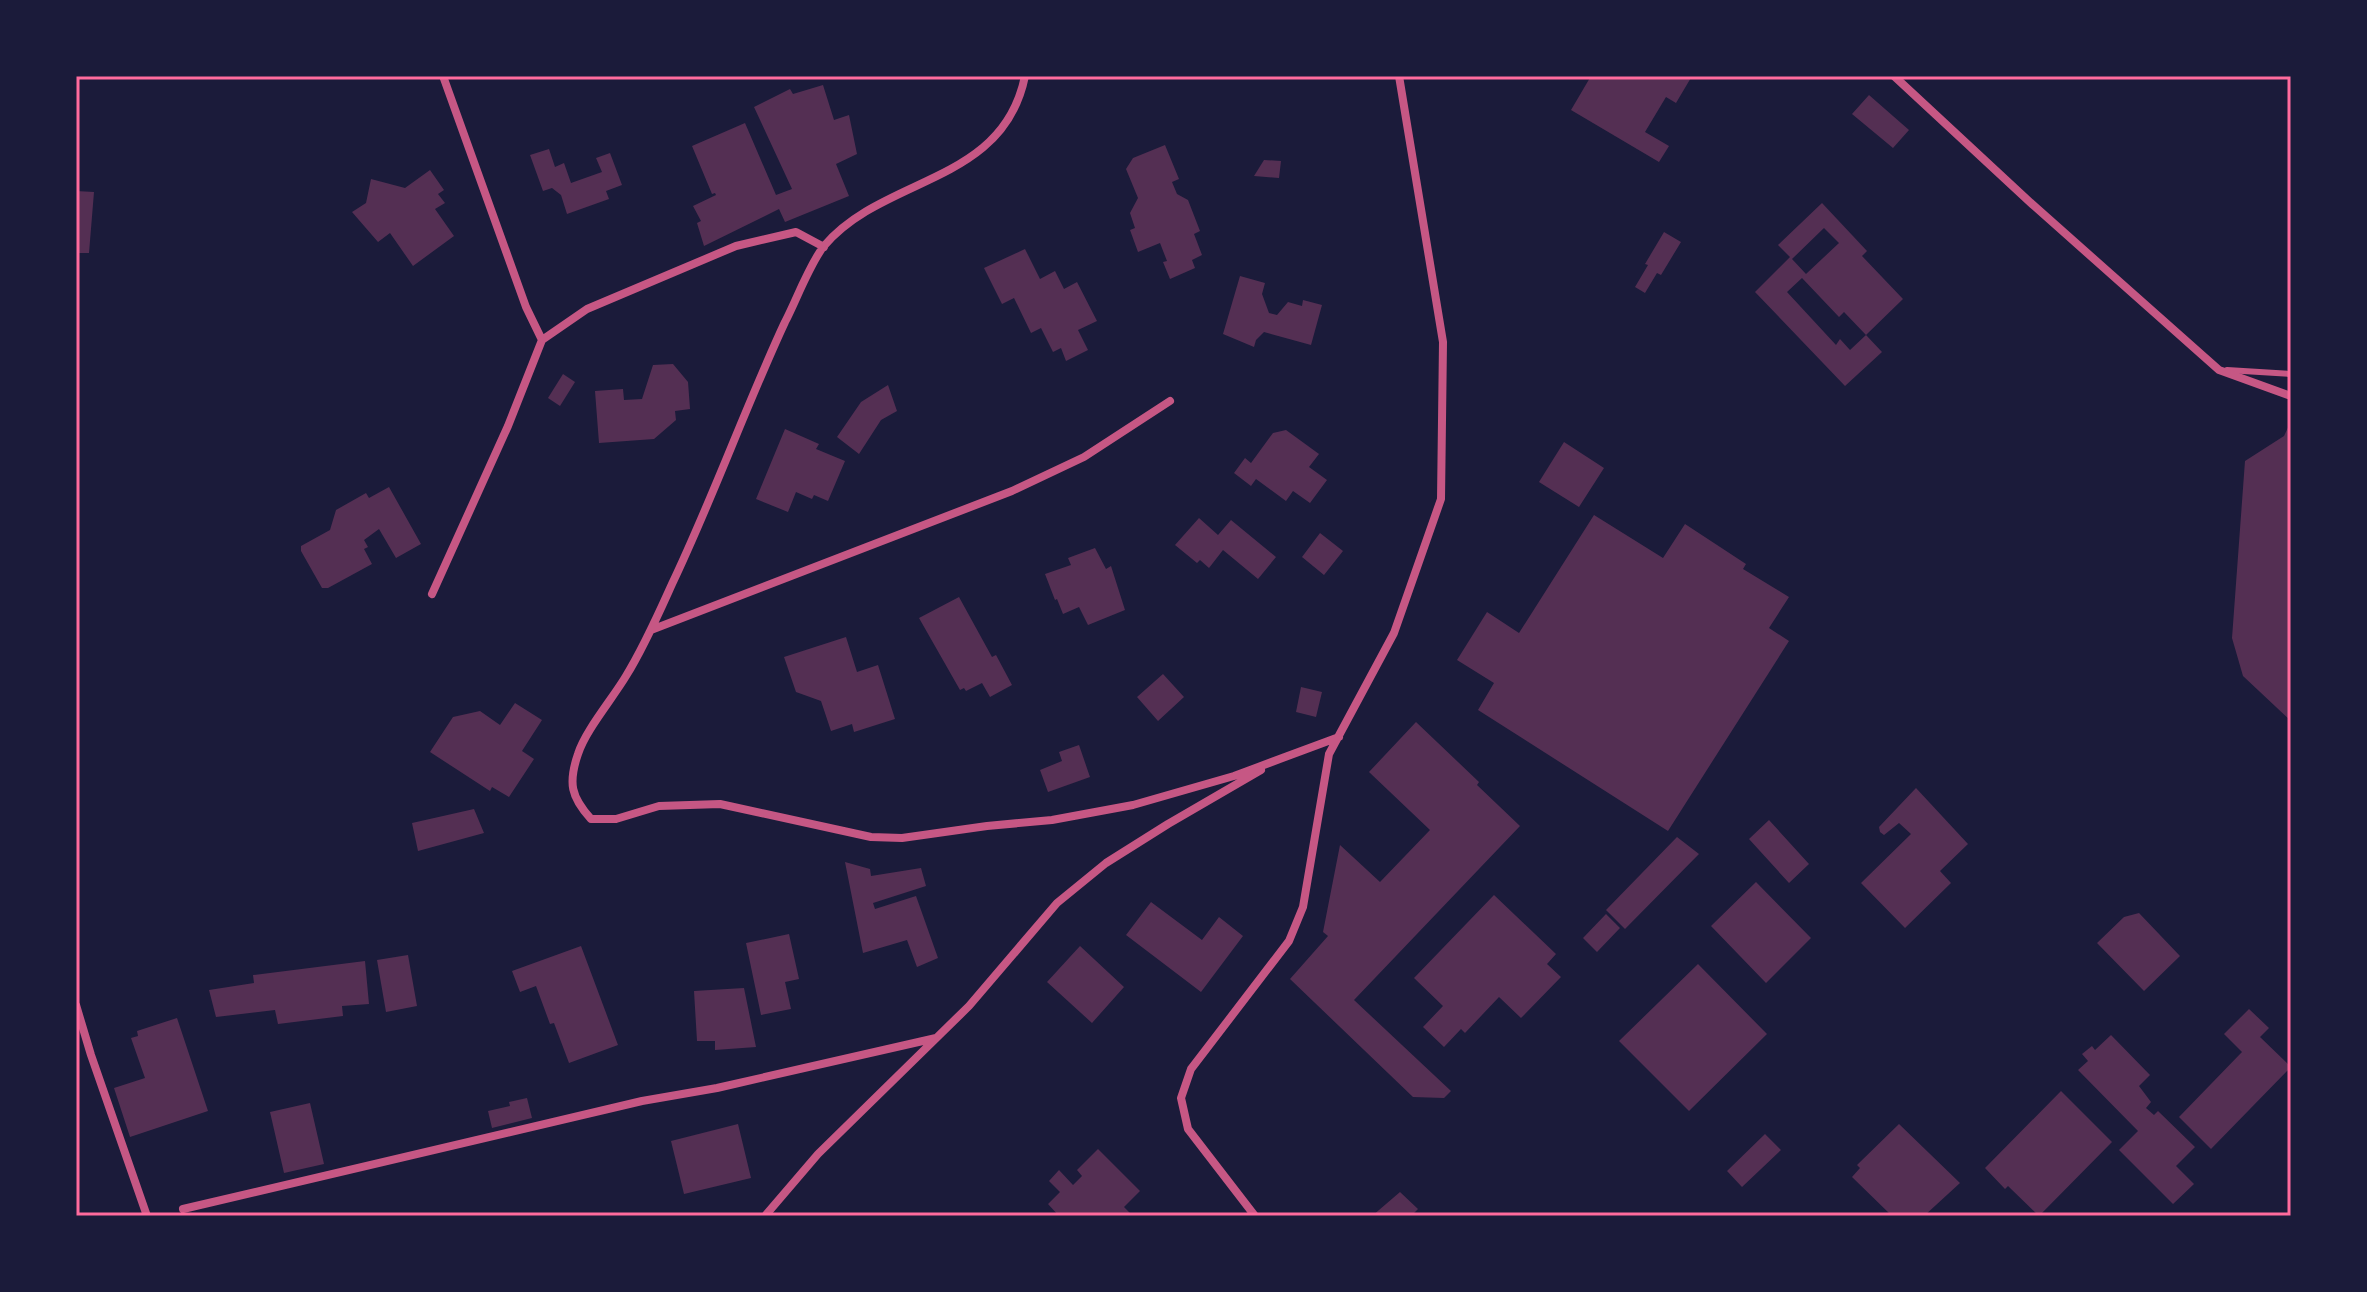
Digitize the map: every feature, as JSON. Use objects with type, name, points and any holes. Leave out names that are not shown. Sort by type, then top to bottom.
[{"type":"street","points":[[443,76],[526,307],[542,340]]},
{"type":"street","points":[[1025,76],[1020,99],[986,148],[948,172],[858,217],[824,247],[771,353],[673,583],[628,673],[578,751],[571,787],[577,804],[591,819],[616,819],[659,806],[720,804],[871,837],[902,838],[1052,820],[1133,805],[1234,776],[1339,737]]},
{"type":"street","points":[[1255,1216],[1188,1129],[1181,1098],[1191,1069],[1289,941],[1303,907],[1329,754],[1394,633],[1441,499],[1443,342],[1399,76]]},
{"type":"street","points":[[1894,76],[2219,370],[2291,396]]},
{"type":"street","points":[[432,594],[508,426],[542,340],[587,309],[736,246],[796,232],[824,247]]},
{"type":"street","points":[[650,630],[1012,491],[1084,457],[1170,401]]},
{"type":"street","points":[[765,1216],[818,1154],[978,996],[1057,903],[1106,863],[1283,758]]},
{"type":"street","points":[[76,1005],[147,1216]]},
{"type":"street","points":[[183,1209],[642,1101],[717,1088],[936,1038]]},
{"type":"lane","points":[[2219,370],[2291,374]]},
{"type":"building","points":[[1591,76],[1692,76],[1676,103],[1666,97],[1645,132],[1669,146],[1659,162],[1571,110]]},
{"type":"building","points":[[823,85],[834,120],[849,115],[857,154],[836,164],[849,196],[785,222],[779,209],[704,246],[697,223],[701,221],[693,206],[716,195],[712,194],[692,146],[745,123],[776,195],[792,189],[754,107],[790,89],[793,94]]},
{"type":"building","points":[[1869,95],[1909,130],[1893,148],[1852,114]]},
{"type":"building","points":[[1165,145],[1179,179],[1172,182],[1177,194],[1188,200],[1200,231],[1194,234],[1202,255],[1192,260],[1195,268],[1170,279],[1160,243],[1138,252],[1130,230],[1135,228],[1130,213],[1138,198],[1126,169],[1133,158]]},
{"type":"building","points":[[549,149],[555,167],[564,163],[571,183],[602,172],[596,158],[610,153],[622,185],[606,191],[609,199],[567,214],[561,195],[552,188],[543,191],[530,155]]},
{"type":"building","points":[[1264,160],[1281,161],[1279,178],[1254,176]]},
{"type":"building","points":[[430,170],[444,190],[438,194],[445,203],[435,209],[454,236],[413,266],[390,233],[378,242],[352,212],[366,203],[371,179],[405,188]]},
{"type":"building","points":[[76,191],[94,192],[89,253],[76,253]]},
{"type":"building","points":[[1822,203],[1867,251],[1862,256],[1903,299],[1866,335],[1882,352],[1845,386],[1755,292],[1790,257],[1778,245]],"holes":[[[1824,228],[1839,243],[1806,274],[1792,259]],[[1802,278],[1839,317],[1844,312],[1866,335],[1850,350],[1840,339],[1836,345],[1787,292]]]},
{"type":"building","points":[[1664,232],[1681,242],[1661,275],[1657,273],[1645,293],[1635,287]]},
{"type":"building","points":[[1025,249],[1040,279],[1055,271],[1064,289],[1077,282],[1097,321],[1078,330],[1088,350],[1066,361],[1061,348],[1053,352],[1041,328],[1031,333],[1014,298],[1002,304],[984,268]]},
{"type":"building","points":[[1240,276],[1265,283],[1262,294],[1269,313],[1277,315],[1288,302],[1302,306],[1303,300],[1322,305],[1311,345],[1264,332],[1254,347],[1223,334]]},
{"type":"building","points":[[673,364],[688,382],[690,409],[675,411],[676,420],[654,439],[599,443],[595,391],[623,389],[624,400],[642,399],[653,365]]},
{"type":"building","points":[[563,374],[575,382],[560,406],[548,398]]},
{"type":"building","points":[[888,385],[897,411],[881,420],[859,454],[837,437],[861,402]]},
{"type":"building","points":[[2291,421],[2291,721],[2243,676],[2232,638],[2245,461],[2284,436]]},
{"type":"building","points":[[785,429],[819,444],[816,449],[845,461],[828,501],[814,495],[812,499],[796,492],[788,512],[756,499]]},
{"type":"building","points":[[1286,430],[1319,454],[1309,467],[1327,480],[1310,503],[1293,491],[1286,501],[1256,479],[1251,486],[1234,473],[1245,458],[1251,463],[1273,433]]},
{"type":"building","points":[[1564,442],[1604,468],[1579,507],[1539,482]]},
{"type":"building","points":[[389,487],[421,544],[396,558],[379,529],[364,540],[368,547],[364,549],[372,564],[328,588],[322,588],[301,546],[330,530],[336,510],[366,493],[369,498]]},
{"type":"building","points":[[1594,515],[1663,558],[1685,524],[1746,564],[1743,569],[1789,597],[1769,628],[1789,641],[1668,831],[1478,710],[1494,683],[1457,660],[1487,612],[1519,633]]},
{"type":"building","points":[[1199,518],[1218,535],[1231,520],[1276,557],[1258,579],[1223,550],[1209,568],[1200,560],[1197,563],[1175,545]]},
{"type":"building","points":[[1320,533],[1343,551],[1324,575],[1302,557]]},
{"type":"building","points":[[1095,548],[1106,569],[1111,566],[1125,610],[1088,625],[1079,607],[1063,614],[1045,574],[1071,565],[1068,558]]},
{"type":"building","points":[[959,597],[992,657],[996,655],[1012,685],[990,697],[982,683],[966,691],[964,688],[960,690],[919,618]]},
{"type":"building","points":[[846,637],[857,672],[878,665],[895,719],[854,732],[852,724],[831,731],[821,701],[796,692],[784,657]]},
{"type":"building","points":[[1163,674],[1184,697],[1158,721],[1137,697]]},
{"type":"building","points":[[1301,687],[1322,692],[1316,717],[1296,712]]},
{"type":"building","points":[[515,703],[542,720],[522,751],[534,759],[509,797],[492,787],[490,791],[430,752],[453,717],[480,711],[500,725]]},
{"type":"building","points":[[1416,722],[1520,826],[1354,1000],[1451,1091],[1444,1098],[1413,1097],[1290,979],[1328,936],[1323,932],[1340,845],[1380,882],[1430,830],[1369,772]]},
{"type":"building","points":[[1079,745],[1090,777],[1048,792],[1040,770],[1062,761],[1059,752]]},
{"type":"building","points":[[1916,788],[1968,844],[1940,871],[1951,883],[1905,928],[1861,883],[1911,834],[1899,823],[1884,835],[1879,827]]},
{"type":"building","points":[[474,809],[484,833],[418,851],[412,823]]},
{"type":"building","points":[[1769,820],[1809,864],[1789,883],[1749,839]]},
{"type":"building","points":[[1677,837],[1699,854],[1625,929],[1606,910]]},
{"type":"building","points":[[845,862],[870,869],[871,876],[921,868],[926,886],[873,903],[875,909],[916,896],[938,958],[917,967],[907,940],[863,953]]},
{"type":"building","points":[[1756,882],[1811,938],[1766,983],[1711,926]]},
{"type":"building","points":[[1494,895],[1556,954],[1547,964],[1561,977],[1521,1018],[1499,997],[1465,1033],[1461,1029],[1444,1047],[1423,1027],[1443,1006],[1414,978]]},
{"type":"building","points":[[1151,902],[1202,940],[1219,917],[1243,936],[1201,992],[1126,935]]},
{"type":"building","points":[[2139,913],[2180,956],[2144,991],[2097,943],[2124,917]]},
{"type":"building","points":[[1606,914],[1620,928],[1597,952],[1583,938]]},
{"type":"building","points":[[789,934],[799,979],[785,982],[791,1009],[761,1015],[746,943]]},
{"type":"building","points":[[581,946],[618,1045],[569,1063],[536,986],[520,992],[512,971]]},
{"type":"building","points":[[1080,946],[1124,987],[1092,1023],[1047,982]]},
{"type":"building","points":[[408,955],[417,1006],[386,1012],[377,960]]},
{"type":"building","points":[[365,961],[369,1004],[342,1006],[343,1016],[278,1024],[275,1010],[216,1017],[209,990],[254,983],[253,975]]},
{"type":"building","points":[[1698,964],[1767,1034],[1689,1111],[1619,1041]]},
{"type":"building","points":[[744,988],[756,1047],[715,1050],[715,1041],[697,1041],[694,991]]},
{"type":"building","points":[[2249,1009],[2269,1028],[2260,1037],[2291,1067],[2211,1149],[2179,1117],[2242,1052],[2224,1034]]},
{"type":"building","points":[[177,1018],[208,1111],[130,1137],[114,1088],[145,1078],[131,1038],[138,1036],[137,1031]]},
{"type":"building","points":[[2111,1035],[2150,1075],[2139,1086],[2151,1102],[2146,1108],[2154,1115],[2158,1111],[2195,1147],[2176,1166],[2194,1184],[2173,1204],[2119,1150],[2138,1131],[2078,1070],[2088,1061],[2082,1054],[2092,1046],[2095,1050]]},
{"type":"building","points":[[2061,1091],[2112,1142],[2039,1216],[2008,1186],[2005,1189],[1985,1168]]},
{"type":"building","points":[[527,1098],[532,1118],[492,1128],[488,1111]]},
{"type":"building","points":[[310,1103],[324,1164],[284,1173],[270,1112]]},
{"type":"building","points":[[738,1124],[751,1178],[684,1194],[671,1141]]},
{"type":"building","points":[[1899,1124],[1960,1183],[1924,1216],[1892,1216],[1852,1177],[1860,1168],[1857,1165]]},
{"type":"building","points":[[1765,1134],[1781,1150],[1742,1187],[1727,1171]]},
{"type":"building","points":[[1098,1149],[1140,1191],[1124,1207],[1133,1216],[1059,1216],[1048,1204],[1060,1192],[1049,1181],[1059,1170],[1073,1185],[1082,1176],[1077,1170]]},
{"type":"building","points":[[1400,1192],[1418,1209],[1411,1216],[1372,1216]]}]
